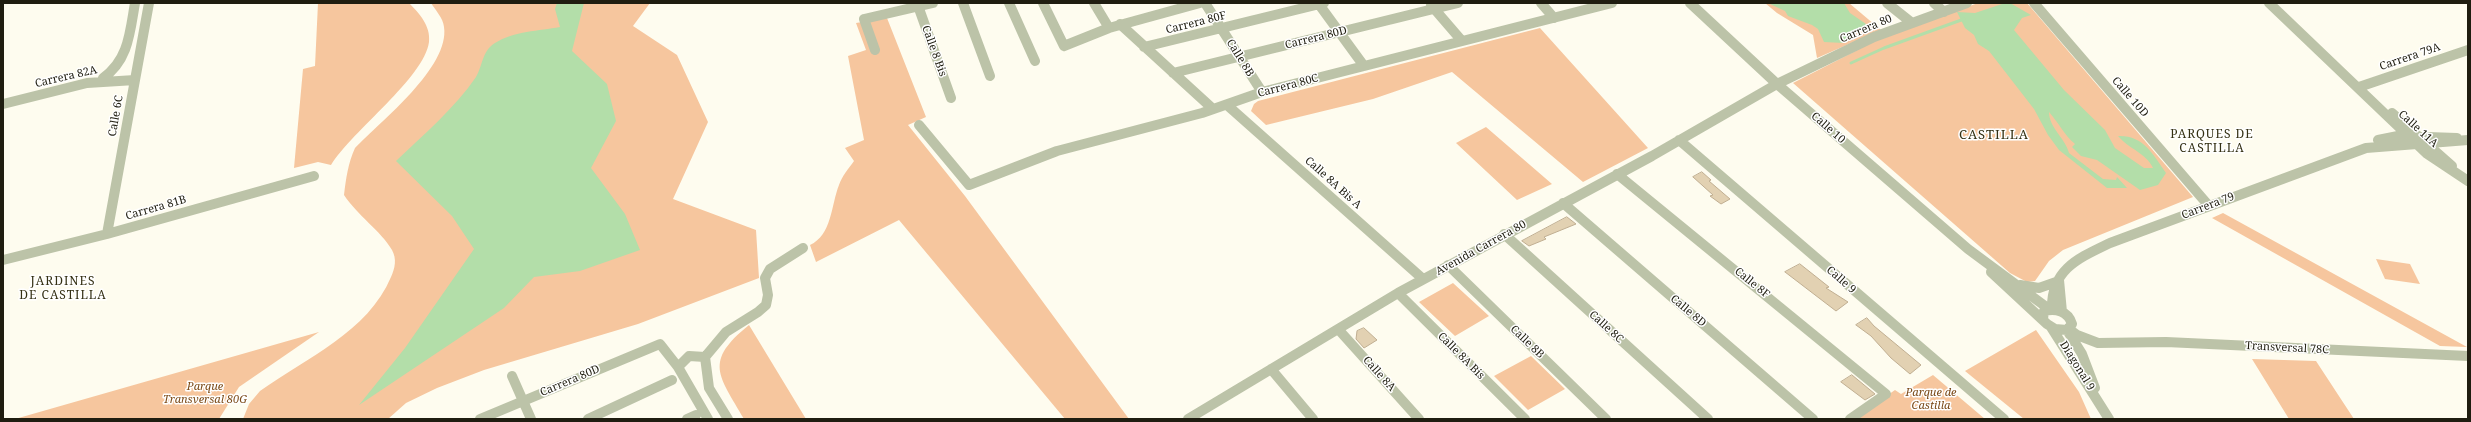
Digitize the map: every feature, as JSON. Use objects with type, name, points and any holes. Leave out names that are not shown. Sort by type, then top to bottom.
[{"type":"street","points":[[96,82],[111,74],[121,64],[135,3]]},
{"type":"street","name":"Calle 6C","points":[[107,234],[149,3]]},
{"type":"street","points":[[875,50],[864,19],[918,5],[933,3]]},
{"type":"street","points":[[963,3],[990,76]]},
{"type":"street","points":[[1009,3],[1035,61]]},
{"type":"street","points":[[1043,3],[1064,46],[1120,24],[1200,3]]},
{"type":"street","points":[[1094,3],[1109,28]]},
{"type":"street","name":"Calle 8B","points":[[1205,3],[1262,92]]},
{"type":"street","points":[[1320,3],[1364,66]]},
{"type":"street","name":"Carrera 80F","points":[[1144,47],[1320,3]]},
{"type":"street","name":"Carrera 80D","points":[[1173,73],[1339,32],[1432,6],[1458,3]]},
{"type":"street","points":[[1541,3],[1554,18]]},
{"type":"street","name":"Carrera 80C","points":[[919,125],[969,185],[1057,151],[1213,109],[1262,92],[1612,3]]},
{"type":"street","name":"Calle 10","points":[[1690,3],[1777,84],[1968,249],[2047,323]]},
{"type":"street","points":[[1887,3],[1912,23]]},
{"type":"street","points":[[1934,3],[1944,12]]},
{"type":"street","name":"Carrera 80","points":[[1777,84],[1840,52],[1966,3]]},
{"type":"street","name":"Calle 10D","points":[[2034,3],[2209,206]]},
{"type":"street","name":"Calle 11A","points":[[2269,3],[2418,140],[2439,163],[2468,181]]},
{"type":"street","name":"Calle 8 Bis","points":[[918,5],[951,98]]},
{"type":"street","points":[[1432,6],[1462,41]]},
{"type":"street","points":[[1120,24],[1213,109]]},
{"type":"street","name":"Carrera 79A","points":[[2359,87],[2468,50]]},
{"type":"street","name":"Carrera 82A","points":[[3,104],[118,78],[135,80]]},
{"type":"street","name":"Avenida Carrera 80","points":[[1188,419],[1204,415],[1271,369],[1398,293],[1679,140],[1777,84]]},
{"type":"street","name":"Calle 11A","points":[[2359,87],[2408,136],[2418,140]]},
{"type":"street","name":"Calle 8A Bis A","points":[[1227,104],[1423,279]]},
{"type":"street","name":"Carrera 79","points":[[2057,280],[2072,262],[2104,246],[2366,148],[2386,138],[2408,136]]},
{"type":"street","name":"Carrera 79","points":[[2366,148],[2418,140],[2468,139]]},
{"type":"street","name":"Carrera 79","points":[[2418,140],[2428,144],[2444,145],[2468,139]]},
{"type":"street","name":"Calle 9","points":[[1679,140],[2004,419]]},
{"type":"street","name":"Calle 11A","points":[[2428,144],[2468,181]]},
{"type":"street","name":"Calle 8F","points":[[1617,174],[1886,394],[1850,419]]},
{"type":"street","name":"Carrera 81B","points":[[3,260],[107,234],[314,176]]},
{"type":"street","name":"Calle 8D","points":[[1563,203],[1813,419]]},
{"type":"street","name":"Calle 8C","points":[[1504,234],[1708,419]]},
{"type":"street","points":[[728,419],[709,388],[705,357],[722,335],[760,310],[767,303],[769,295],[766,283],[767,273],[773,266],[802,248]]},
{"type":"street","name":"Calle 10","points":[[1968,249],[2017,285],[2054,310],[2070,318],[2070,328]]},
{"type":"street","name":"Calle 8B","points":[[1448,265],[1606,419]]},
{"type":"street","points":[[2017,285],[2039,288],[2057,280],[2054,310],[2042,314],[2047,323],[2070,328]]},
{"type":"street","name":"Calle 8A Bis","points":[[1398,293],[1525,419]]},
{"type":"street","name":"Diagonal 9","points":[[2047,323],[2109,419]]},
{"type":"street","name":"Diagonal 9","points":[[2070,328],[2082,354],[2102,406]]},
{"type":"street","name":"Transversal 78C","points":[[2070,328],[2077,335],[2102,343],[2166,342],[2468,356]]},
{"type":"street","name":"Calle 8A","points":[[1338,329],[1419,419]]},
{"type":"street","points":[[2082,354],[2102,343]]},
{"type":"street","name":"Carrera 80D","points":[[480,419],[660,344],[678,368]]},
{"type":"street","points":[[705,357],[693,354],[685,358],[678,368],[708,419]]},
{"type":"street","points":[[1271,369],[1313,419]]},
{"type":"street","points":[[512,376],[531,419]]},
{"type":"street","points":[[588,419],[672,380]]},
{"type":"green space","points":[[318,3],[409,3],[424,20],[428,31],[429,42],[424,56],[402,88],[341,151],[331,165],[318,162],[294,168],[303,69],[315,66]]},
{"type":"green space","points":[[431,3],[650,3],[633,26],[677,55],[708,122],[673,199],[756,230],[759,278],[638,324],[484,370],[437,388],[406,403],[388,419],[243,419],[249,404],[260,391],[316,355],[352,329],[381,296],[391,277],[395,264],[395,257],[392,250],[382,236],[355,209],[344,195],[349,165],[355,148],[412,92],[436,59],[443,43],[444,27],[441,18]]},
{"type":"green space","points":[[1765,3],[1849,3],[1881,30],[1817,58],[1813,35],[1777,13]]},
{"type":"green space","points":[[1978,3],[2027,3],[2193,197],[2063,250],[2049,261],[2035,281],[2027,282],[2010,273],[1793,83],[1881,38]]},
{"type":"green space","points":[[887,18],[926,117],[908,125],[965,196],[1129,419],[1065,419],[899,220],[816,262],[810,245],[823,234],[827,227],[840,182],[854,161],[845,148],[864,140],[848,56],[866,50],[856,23]]},
{"type":"green space","points":[[1540,28],[1648,148],[1583,182],[1452,72],[1373,99],[1266,125],[1251,111],[1254,104],[1258,101]]},
{"type":"green space","points":[[1486,127],[1552,184],[1517,200],[1456,143]]},
{"type":"green space","points":[[2223,213],[2467,347],[2440,346],[2212,218]]},
{"type":"green space","points":[[2376,259],[2410,264],[2420,284],[2385,279]]},
{"type":"green space","points":[[1453,283],[1489,316],[1455,336],[1419,302]]},
{"type":"green space","points":[[749,325],[806,419],[744,419],[722,380],[720,369],[721,359],[725,349]]},
{"type":"green space","points":[[2036,330],[2079,392],[2091,419],[2024,419],[1965,371]]},
{"type":"green space","name":"Parque Transversal 80G","points":[[319,332],[239,387],[219,419],[15,419]]},
{"type":"green space","points":[[1531,356],[1565,389],[1528,410],[1494,376]]},
{"type":"green space","points":[[2252,359],[2316,361],[2354,419],[2289,419]]},
{"type":"green space","name":"Parque de Castilla","points":[[1933,375],[1985,419],[1853,419],[1895,390],[1901,394]]},
{"type":"shaded area","points":[[557,3],[584,3],[572,51],[607,84],[616,121],[591,168],[625,214],[640,250],[580,271],[534,277],[504,308],[359,405],[405,348],[474,249],[452,216],[396,161],[438,121],[468,88],[476,77],[485,54],[491,46],[510,36],[560,27],[555,9]]},
{"type":"shaded area","points":[[1768,3],[1844,3],[1850,13],[1866,24],[1864,28],[1856,30],[1856,34],[1851,36],[1843,43],[1824,42],[1818,29],[1812,25],[1788,16],[1785,11]]},
{"type":"shaded area","points":[[2005,3],[2010,3],[2031,15],[2022,18],[2014,30],[2064,90],[2105,130],[2115,148],[2144,168],[2153,168],[2146,158],[2118,136],[2127,137],[2141,142],[2152,153],[2166,173],[2158,185],[2140,190],[2097,160],[2081,156],[2072,147],[2075,144],[2049,112],[2052,123],[2065,143],[2069,153],[2103,179],[2116,180],[2117,177],[2127,188],[2107,188],[2059,150],[2048,135],[2034,109],[1989,51],[1978,44],[1974,35],[1965,28],[1957,12],[1975,13]]},
{"type":"building","points":[[1702,172],[1711,180],[1709,181],[1730,199],[1721,204],[1710,196],[1713,195],[1693,177]]},
{"type":"building","points":[[1567,217],[1576,224],[1544,237],[1546,239],[1529,246],[1522,241]]},
{"type":"building","points":[[1800,264],[1829,287],[1826,288],[1848,302],[1836,311],[1785,272]]},
{"type":"building","points":[[1867,318],[1874,326],[1921,365],[1910,374],[1891,358],[1871,336],[1856,325]]},
{"type":"building","points":[[1364,328],[1377,340],[1364,348],[1356,339],[1357,331]]},
{"type":"building","points":[[1852,375],[1875,394],[1865,400],[1841,382]]},
{"type":"waterway","points":[[1851,63],[1884,48],[1964,19]]},
{"type":"district","name":"CASTILLA","points":[[1994,135]]},
{"type":"district","name":"PARQUES DE CASTILLA","points":[[2212,142]]},
{"type":"district","name":"JARDINES DE CASTILLA","points":[[63,289]]}]
